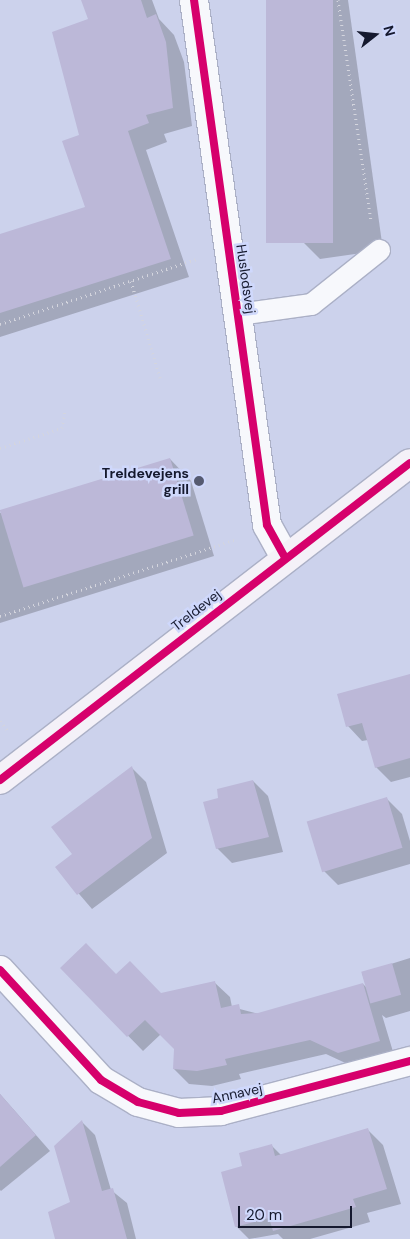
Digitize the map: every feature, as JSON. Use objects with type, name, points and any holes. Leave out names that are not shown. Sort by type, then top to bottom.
[{"type":"street","name":"Huslodsvej","points":[[194,0],[267,526],[285,557]]},
{"type":"street","name":"Treldevej","points":[[0,780],[285,557],[410,463]]},
{"type":"street","name":"Annavej","points":[[0,970],[101,1080],[138,1102],[179,1113],[221,1112],[410,1061]]},
{"type":"lane","points":[[238,314],[312,304],[380,250]]},
{"type":"path","points":[[338,0],[368,210],[380,250]]},
{"type":"path","points":[[0,324],[229,249]]},
{"type":"path","points":[[131,281],[161,382]]},
{"type":"path","points":[[0,448],[62,428],[66,410]]},
{"type":"path","points":[[0,616],[267,526]]},
{"type":"building","points":[[81,0],[141,0],[147,18],[156,14],[166,42],[173,108],[146,115],[149,123],[128,131],[171,259],[0,313],[0,234],[85,207],[62,141],[79,135],[52,32],[88,19]]},
{"type":"building","points":[[266,0],[333,0],[333,243],[266,243]]},
{"type":"building","points":[[170,458],[194,535],[23,588],[0,510]]},
{"type":"building","points":[[410,674],[410,758],[375,768],[362,723],[346,727],[337,694]]},
{"type":"building","points":[[132,766],[152,838],[77,895],[55,867],[72,854],[51,827]]},
{"type":"building","points":[[253,780],[269,837],[216,849],[203,802],[218,798],[217,789]]},
{"type":"building","points":[[387,797],[402,848],[322,872],[307,822]]},
{"type":"building","points":[[86,943],[116,974],[130,961],[161,993],[215,981],[221,1008],[239,1004],[241,1014],[258,1013],[363,983],[380,1041],[338,1053],[310,1040],[225,1059],[227,1065],[197,1071],[173,1069],[174,1049],[145,1020],[127,1037],[60,968]]},
{"type":"building","points":[[392,963],[401,995],[370,1004],[361,972]]},
{"type":"building","points":[[0,1094],[36,1135],[0,1167]]},
{"type":"building","points":[[82,1120],[102,1191],[113,1188],[127,1239],[55,1239],[48,1212],[70,1202],[54,1146]]},
{"type":"building","points":[[368,1128],[387,1189],[353,1199],[356,1207],[273,1231],[269,1218],[235,1227],[221,1172],[242,1166],[239,1153],[272,1144],[275,1156]]},
{"type":"cycle path","points":[[194,0],[267,525],[285,557]]},
{"type":"cycle path","points":[[0,780],[410,463]]},
{"type":"cycle path","points":[[0,970],[101,1080],[138,1102],[179,1113],[221,1111],[410,1061]]},
{"type":"place","name":"Treldevejens grill","points":[[199,481]]}]
